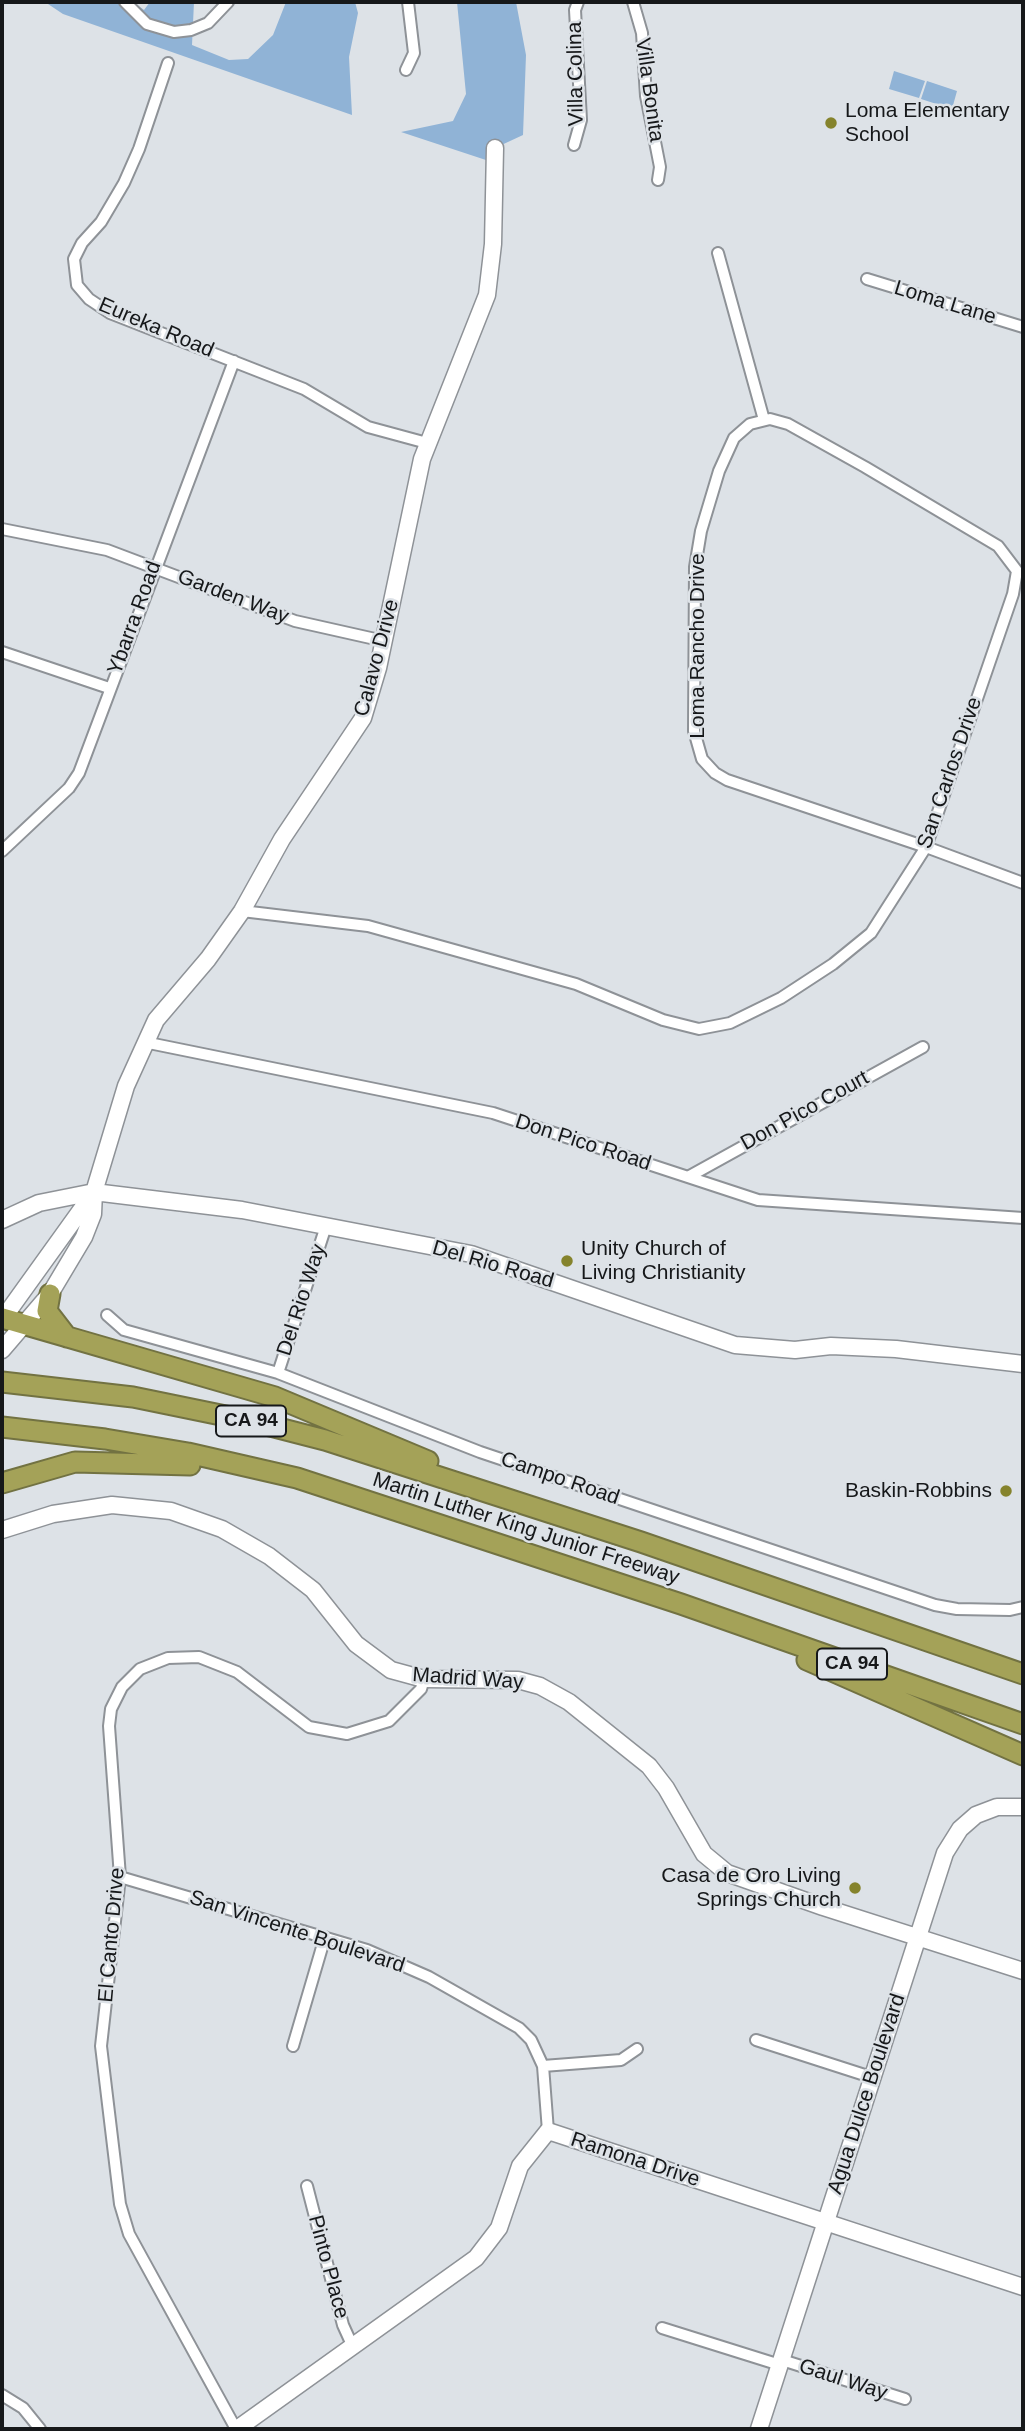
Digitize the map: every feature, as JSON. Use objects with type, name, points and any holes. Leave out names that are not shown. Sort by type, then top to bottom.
[{"type":"highway","points":[[50,1294],[47,1311],[67,1338]]},
{"type":"highway","points":[[2,1319],[162,1362],[285,1400],[431,1462],[492,1493]]},
{"type":"highway","name":"Martin Luther King Junior Freeway","points":[[2,1382],[133,1398],[255,1422],[325,1440],[492,1493],[1023,1674]]},
{"type":"highway","name":"Martin Luther King Junior Freeway","points":[[2,1427],[105,1439],[273,1472],[681,1604],[1023,1724]]},
{"type":"highway","points":[[2,1483],[75,1462],[156,1462],[273,1472]]},
{"type":"highway","points":[[748,1579],[1023,1661]]},
{"type":"highway","points":[[681,1604],[1023,1755]]},
{"type":"street","points":[[125,2],[147,24],[174,32],[191,30],[208,23],[228,2]]},
{"type":"street","points":[[406,70],[414,53],[408,2]]},
{"type":"street","name":"Villa Colina","points":[[574,145],[581,120],[575,10],[578,2]]},
{"type":"street","name":"Villa Bonita","points":[[633,2],[642,33],[646,96],[660,167],[658,180]]},
{"type":"street","name":"Eureka Road","points":[[168,63],[139,149],[124,183],[101,222],[82,243],[74,259],[75,278],[89,299],[110,313],[304,389],[368,427],[427,443]]},
{"type":"street","name":"Calavo Drive","points":[[2,1350],[50,1294],[84,1237],[93,1214],[94,1192],[126,1086],[156,1020],[208,959],[242,911],[282,839],[363,718],[384,641],[427,443],[487,295],[493,244],[495,148]]},
{"type":"street","points":[[718,253],[764,420]]},
{"type":"street","name":"Loma Lane","points":[[867,279],[1023,327]]},
{"type":"street","name":"Ybarra Road","points":[[2,851],[74,780],[234,361]]},
{"type":"street","name":"San Carlos Drive","points":[[242,911],[368,926],[576,984],[690,1028],[709,1028],[730,1023],[781,998],[845,955],[871,933],[926,847],[1020,570],[998,546],[966,527],[788,424],[764,420]]},
{"type":"street","name":"Loma Rancho Drive","points":[[764,420],[744,428],[734,439],[719,471],[701,531],[695,566],[694,731],[699,753],[710,769],[727,780],[926,847],[1023,883]]},
{"type":"street","name":"Garden Way","points":[[2,529],[66,540],[154,566],[295,621],[384,641]]},
{"type":"street","points":[[2,652],[109,688]]},
{"type":"street","name":"Don Pico Road","points":[[145,1042],[493,1113],[758,1200],[1023,1218]]},
{"type":"street","name":"Don Pico Court","points":[[688,1177],[923,1047]]},
{"type":"street","name":"Calavo Drive","points":[[2,1319],[94,1192]]},
{"type":"street","name":"Del Rio Road","points":[[2,1220],[39,1203],[94,1192],[243,1210],[471,1254],[735,1345],[795,1350],[831,1346],[896,1349],[1023,1364]]},
{"type":"street","name":"Del Rio Way","points":[[278,1373],[326,1226]]},
{"type":"street","name":"Campo Road","points":[[107,1315],[124,1330],[278,1373],[480,1452],[935,1605],[970,1610],[1023,1607]]},
{"type":"street","name":"Madrid Way","points":[[2,1530],[53,1514],[92,1506],[150,1507],[188,1516],[238,1537],[313,1590],[372,1658],[391,1670],[424,1679],[506,1679],[550,1691],[569,1702],[649,1766],[666,1788],[704,1854],[727,1873],[1023,1971]]},
{"type":"street","name":"El Canto Drive","points":[[237,2429],[129,2234],[120,2204],[101,2046],[120,1877],[110,1718],[122,1687],[140,1669],[157,1661],[178,1657],[216,1661],[237,1672],[301,1723],[337,1734],[366,1730],[388,1721],[421,1689],[424,1679]]},
{"type":"street","name":"Agua Dulce Boulevard","points":[[760,2429],[942,1862],[955,1835],[967,1822],[986,1811],[1008,1806],[1023,1807]]},
{"type":"street","name":"San Vincente Boulevard","points":[[120,1877],[325,1937],[411,1968],[519,2028],[531,2040],[543,2066],[548,2131]]},
{"type":"street","points":[[293,2046],[325,1937]]},
{"type":"street","points":[[756,2040],[874,2078]]},
{"type":"street","points":[[543,2066],[621,2060],[637,2049]]},
{"type":"street","name":"Ramona Drive","points":[[237,2429],[462,2271],[483,2252],[499,2228],[520,2166],[548,2131],[1023,2287]]},
{"type":"street","name":"Pinto Place","points":[[307,2186],[343,2325],[353,2347]]},
{"type":"street","name":"Gaul Way","points":[[662,2328],[905,2399]]},
{"type":"street","points":[[2,2395],[23,2408],[40,2429]]},
{"type":"shaded area","points":[[45,2],[133,2],[144,10],[150,2],[194,2],[192,45],[229,60],[248,59],[273,35],[286,2],[355,2],[358,13],[349,57],[352,115],[63,14]]},
{"type":"shaded area","points":[[457,2],[516,2],[526,55],[523,135],[495,148],[498,164],[401,132],[453,121],[466,94]]},
{"type":"shaded area","points":[[894,71],[925,81],[919,98],[889,89]]},
{"type":"shaded area","points":[[927,81],[957,91],[952,109],[921,99]]},
{"type":"place","name":"Loma Elementary School","points":[[831,123]]},
{"type":"place","name":"Unity Church of Living Christianity","points":[[567,1261]]},
{"type":"place","name":"Baskin-Robbins","points":[[1006,1491]]},
{"type":"place","name":"Casa de Oro Living Springs Church","points":[[855,1888]]}]
